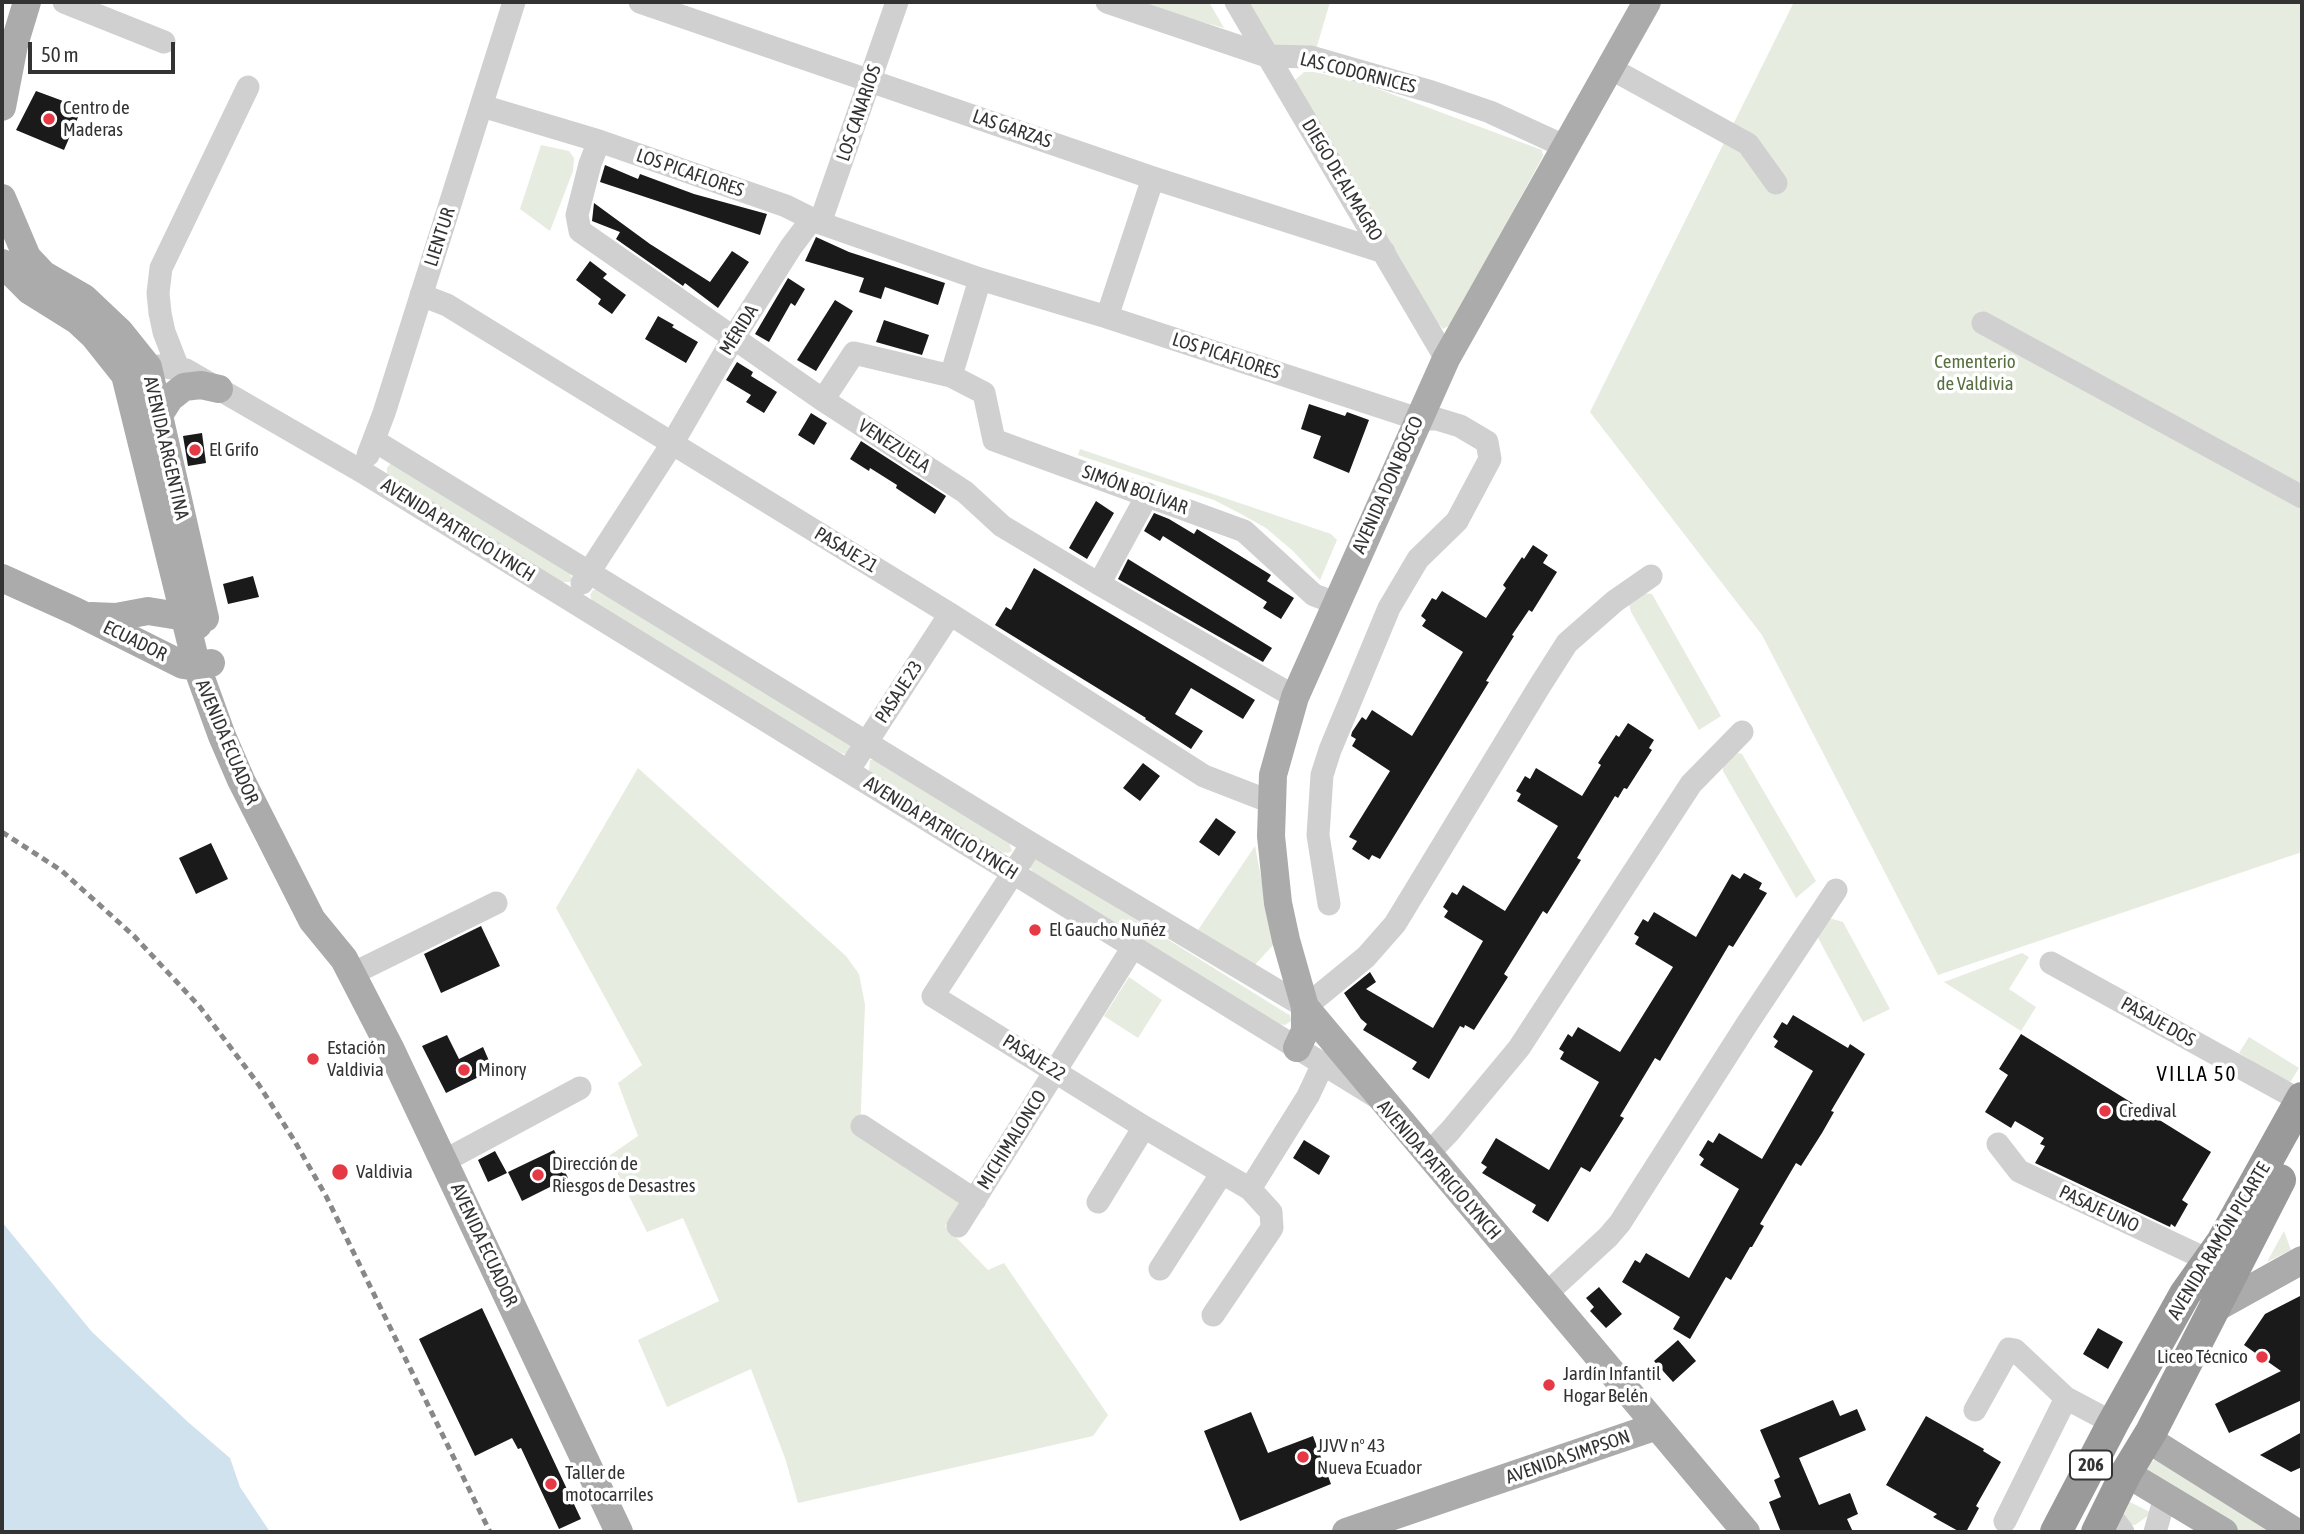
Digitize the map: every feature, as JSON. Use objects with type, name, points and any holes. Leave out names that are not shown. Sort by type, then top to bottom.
[{"type":"highway","name":"AVENIDA RAMÓN PICARTE","points":[[2056,1532],[2185,1294],[2210,1261],[2302,1099]]},
{"type":"highway","name":"AVENIDA RAMÓN PICARTE","points":[[2109,1525],[2126,1473],[2148,1439],[2302,1133]]},
{"type":"highway","points":[[2120,1411],[2118,1457],[2126,1473]]},
{"type":"main road","points":[[2,107],[14,46],[27,2]]},
{"type":"main road","name":"AVENIDA DON BOSCO","points":[[1297,1048],[1305,1031],[1304,1007],[1278,903],[1271,836],[1272,775],[1295,697],[1447,359],[1610,68],[1644,2]]},
{"type":"main road","points":[[2,74],[14,46]]},
{"type":"main road","name":"AVENIDA ARGENTINA","points":[[2,198],[8,255],[27,257],[44,275],[84,298],[120,332],[159,415],[196,624]]},
{"type":"main road","name":"AVENIDA ARGENTINA","points":[[137,371],[173,569],[196,624]]},
{"type":"main road","points":[[159,415],[170,398],[184,387],[201,385],[219,389]]},
{"type":"main road","points":[[148,611],[166,595],[173,569]]},
{"type":"main road","name":"ECUADOR","points":[[2,578],[183,665],[205,664]]},
{"type":"main road","name":"ECUADOR","points":[[75,611],[108,617],[148,611],[196,624]]},
{"type":"main road","points":[[196,624],[205,664]]},
{"type":"main road","name":"AVENIDA ECUADOR","points":[[205,664],[328,912],[348,967],[444,1161],[619,1532]]},
{"type":"main road","name":"AVENIDA ECUADOR","points":[[205,664],[210,706],[241,780],[312,920],[348,967]]},
{"type":"main road","name":"AVENIDA DON BOSCO","points":[[1304,1007],[1383,1101]]},
{"type":"main road","name":"AVENIDA PATRICIO LYNCH","points":[[1383,1101],[1657,1426]]},
{"type":"main road","points":[[2214,1309],[2302,1260]]},
{"type":"main road","points":[[1657,1426],[1742,1531]]},
{"type":"main road","name":"AVENIDA SIMPSON","points":[[1346,1532],[1657,1426]]},
{"type":"main road","points":[[2148,1439],[2296,1532]]},
{"type":"main road","points":[[2126,1473],[2224,1532]]},
{"type":"street","points":[[64,2],[164,42]]},
{"type":"street","name":"LIENTUR","points":[[362,471],[375,441],[514,2]]},
{"type":"street","name":"LAS GARZAS","points":[[640,2],[871,79],[1153,178],[1384,251]]},
{"type":"street","name":"LOS CANARIOS","points":[[816,221],[871,79],[897,2]]},
{"type":"street","name":"LAS CODORNICES","points":[[1107,2],[1267,56],[1311,57],[1432,92],[1490,112],[1566,147]]},
{"type":"street","name":"DIEGO DE ALMAGRO","points":[[1236,2],[1447,359]]},
{"type":"street","points":[[1610,68],[1748,144],[1776,183]]},
{"type":"street","points":[[178,368],[164,332],[160,313],[158,293],[161,268],[248,87]]},
{"type":"street","name":"LOS PICAFLORES","points":[[482,106],[599,141],[786,206],[816,221],[980,279],[1107,317],[1418,419],[1437,419],[1466,428],[1487,442],[1490,459],[1457,520],[1418,559],[1389,608],[1329,750],[1322,775],[1318,835],[1329,904]]},
{"type":"street","name":"VENEZUELA","points":[[599,141],[577,215],[580,231],[823,400],[965,492],[1002,526],[1295,697]]},
{"type":"street","points":[[1107,317],[1153,178]]},
{"type":"street","name":"MÉRIDA","points":[[572,601],[672,444],[734,337],[791,247],[816,221]]},
{"type":"street","points":[[951,376],[980,279]]},
{"type":"street","name":"PASAJE 21","points":[[421,295],[447,305],[950,614],[1203,776],[1271,802]]},
{"type":"street","points":[[1983,323],[2302,497]]},
{"type":"street","name":"SIMÓN BOLÍVAR","points":[[823,400],[855,353],[951,376],[984,393],[993,439],[1244,531],[1314,595],[1336,603]]},
{"type":"street","name":"AVENIDA PATRICIO LYNCH","points":[[137,371],[178,368],[362,471],[1383,1101]]},
{"type":"street","name":"AVENIDA PATRICIO LYNCH","points":[[375,441],[1032,844],[1304,1007]]},
{"type":"street","points":[[1098,584],[1148,494]]},
{"type":"street","points":[[1304,1007],[1366,957],[1395,924],[1567,643],[1615,601],[1651,576]]},
{"type":"street","name":"PASAJE 23","points":[[848,771],[950,614]]},
{"type":"street","points":[[1428,1154],[1519,1048],[1691,784],[1742,732]]},
{"type":"street","name":"PASAJE 22","points":[[1032,844],[933,996],[1144,1127],[1250,1189],[1271,1212],[1272,1228],[1213,1315]]},
{"type":"street","points":[[1545,1295],[1570,1274],[1620,1223],[1742,1031],[1836,890]]},
{"type":"street","points":[[348,967],[496,903]]},
{"type":"street","name":"MICHIMALONCO","points":[[958,1226],[1133,947]]},
{"type":"street","name":"PASAJE DOS","points":[[2051,963],[2302,1099]]},
{"type":"street","points":[[1250,1189],[1308,1096],[1323,1064]]},
{"type":"street","points":[[444,1161],[580,1088]]},
{"type":"street","points":[[862,1126],[975,1200]]},
{"type":"street","points":[[1098,1202],[1144,1127]]},
{"type":"street","name":"PASAJE UNO","points":[[1998,1144],[2019,1171],[2210,1261]]},
{"type":"street","points":[[1160,1269],[1222,1173]]},
{"type":"street","points":[[1975,1410],[2009,1349],[2015,1350],[2066,1398],[2120,1411]]},
{"type":"street","points":[[2005,1521],[2066,1398]]},
{"type":"street","points":[[2155,1532],[2165,1497]]},
{"type":"green space","points":[[1139,2],[1209,2],[1224,28],[1199,21]]},
{"type":"green space","points":[[1243,2],[1330,2],[1315,53],[1269,47]]},
{"type":"green space","name":"Cementerio de Valdivia","points":[[1794,2],[2302,2],[2302,852],[1938,975],[1762,635],[1590,412]]},
{"type":"green space","points":[[1304,72],[1362,83],[1542,150],[1543,156],[1452,324],[1443,329],[1436,321],[1294,81]]},
{"type":"green space","points":[[541,145],[569,151],[574,158],[573,171],[550,231],[520,209]]},
{"type":"green space","points":[[1080,449],[1331,534],[1337,540],[1320,580],[1293,551],[1266,528],[1241,514],[1214,500],[1078,455]]},
{"type":"green space","points":[[391,463],[569,572],[572,578],[570,582],[561,582],[390,477],[387,468]]},
{"type":"green space","points":[[593,590],[599,590],[850,744],[850,750],[846,754],[841,753],[592,601],[590,595]]},
{"type":"green space","points":[[1642,593],[1652,594],[1721,716],[1699,730],[1631,612],[1629,604]]},
{"type":"green space","points":[[1742,754],[1816,881],[1796,898],[1723,771],[1723,766],[1731,755]]},
{"type":"green space","points":[[870,760],[876,760],[1009,842],[1012,851],[1001,852],[876,776],[869,771]]},
{"type":"green space","points":[[638,768],[846,956],[859,974],[865,1005],[860,1132],[964,1203],[945,1226],[988,1270],[1004,1263],[1108,1415],[1093,1436],[798,1503],[785,1458],[751,1369],[667,1407],[638,1340],[719,1301],[683,1218],[647,1232],[609,1156],[638,1136],[618,1083],[642,1065],[556,908]]},
{"type":"green space","points":[[1255,846],[1274,944],[1252,968],[1198,930]]},
{"type":"green space","points":[[1032,860],[1045,863],[1290,1015],[1291,1021],[1285,1025],[1278,1024],[1033,872],[1029,866]]},
{"type":"green space","points":[[1829,918],[1843,922],[1890,1009],[1863,1022],[1816,934]]},
{"type":"green space","points":[[2022,953],[2029,957],[2009,989],[2036,1007],[2021,1031],[1944,982]]},
{"type":"green space","points":[[1129,977],[1162,1000],[1138,1038],[1104,1016]]},
{"type":"green space","points":[[2249,1037],[2299,1068],[2291,1081],[2286,1082],[2239,1053]]},
{"type":"green space","points":[[2284,1231],[2291,1250],[2267,1262]]},
{"type":"green space","points":[[2156,1458],[2283,1532],[2234,1532],[2147,1471]]},
{"type":"green space","points":[[2130,1502],[2152,1513],[2135,1525],[2128,1524],[2122,1518]]},
{"type":"water","points":[[2,1222],[92,1332],[230,1458],[240,1487],[270,1532],[2,1532]]},
{"type":"building","name":"Centro de Maderas","points":[[36,91],[82,108],[64,150],[16,130]]},
{"type":"building","points":[[605,165],[638,179],[640,174],[694,194],[767,214],[760,235],[600,182]]},
{"type":"building","points":[[594,203],[650,244],[710,282],[732,251],[749,262],[718,308],[685,283],[683,286],[616,239],[620,232],[592,221]]},
{"type":"building","points":[[816,237],[849,252],[945,283],[938,305],[885,287],[881,299],[859,292],[864,278],[805,261]]},
{"type":"building","points":[[590,261],[607,274],[603,278],[626,295],[612,314],[598,304],[601,299],[576,280]]},
{"type":"building","points":[[788,278],[805,289],[795,306],[791,303],[769,342],[755,334]]},
{"type":"building","points":[[835,300],[853,311],[816,371],[797,360]]},
{"type":"building","points":[[658,316],[698,342],[686,363],[645,339]]},
{"type":"building","points":[[884,320],[929,335],[922,355],[876,342]]},
{"type":"building","points":[[737,362],[753,372],[751,376],[777,392],[764,413],[746,402],[751,395],[726,380]]},
{"type":"building","points":[[1309,404],[1345,416],[1347,412],[1369,420],[1349,473],[1313,458],[1321,436],[1301,429]]},
{"type":"building","points":[[811,413],[827,423],[814,445],[798,435]]},
{"type":"building","name":"El Grifo","points":[[202,433],[206,463],[188,466],[183,436]]},
{"type":"building","points":[[861,441],[946,496],[935,514],[896,488],[897,485],[850,459]]},
{"type":"building","points":[[1096,501],[1114,513],[1087,559],[1069,548]]},
{"type":"building","points":[[1154,513],[1194,534],[1197,529],[1271,575],[1267,581],[1294,598],[1281,619],[1263,608],[1267,602],[1163,536],[1160,541],[1144,531]]},
{"type":"building","points":[[1533,545],[1548,555],[1543,563],[1557,572],[1532,612],[1529,610],[1512,635],[1514,636],[1486,681],[1489,682],[1380,859],[1372,855],[1369,860],[1352,849],[1357,841],[1349,837],[1390,771],[1352,746],[1356,739],[1351,736],[1352,732],[1362,717],[1366,720],[1372,710],[1412,736],[1463,652],[1422,626],[1426,620],[1421,616],[1432,598],[1436,600],[1442,591],[1486,618],[1506,588],[1503,585]]},
{"type":"building","points":[[1128,559],[1272,648],[1263,662],[1118,579]]},
{"type":"building","points":[[1034,568],[1255,700],[1243,719],[1191,688],[1175,714],[1203,731],[1191,749],[1146,718],[995,625],[1006,607],[1011,610]]},
{"type":"building","points":[[253,576],[259,597],[228,604],[223,584]]},
{"type":"building","points":[[1628,723],[1654,740],[1649,748],[1652,750],[1627,789],[1624,788],[1618,798],[1615,796],[1577,858],[1581,860],[1547,914],[1543,911],[1504,974],[1508,977],[1474,1030],[1465,1025],[1464,1028],[1460,1026],[1429,1079],[1412,1069],[1417,1062],[1363,1030],[1367,1024],[1344,993],[1370,972],[1376,982],[1366,989],[1433,1028],[1483,941],[1444,917],[1448,911],[1443,907],[1452,892],[1457,895],[1463,885],[1505,911],[1558,826],[1517,801],[1521,794],[1516,791],[1525,776],[1530,779],[1536,768],[1582,796],[1601,765],[1598,763],[1616,735],[1619,737]]},
{"type":"building","points":[[1143,763],[1160,776],[1140,801],[1123,788]]},
{"type":"building","points":[[1216,818],[1236,832],[1219,856],[1199,842]]},
{"type":"building","points":[[211,843],[228,879],[196,894],[179,858]]},
{"type":"building","points":[[1744,873],[1762,883],[1759,889],[1767,893],[1733,947],[1729,945],[1660,1061],[1655,1058],[1620,1116],[1624,1118],[1590,1172],[1581,1167],[1548,1222],[1532,1212],[1536,1205],[1482,1173],[1487,1167],[1481,1163],[1496,1138],[1549,1170],[1599,1082],[1560,1059],[1564,1052],[1559,1049],[1568,1034],[1572,1037],[1578,1027],[1620,1052],[1673,967],[1635,944],[1639,937],[1634,934],[1643,919],[1648,922],[1654,912],[1696,937],[1732,874],[1740,879]]},
{"type":"building","points":[[481,926],[500,966],[441,993],[424,954]]},
{"type":"building","points":[[1793,1015],[1848,1048],[1850,1044],[1865,1054],[1831,1111],[1834,1112],[1822,1133],[1801,1166],[1796,1163],[1760,1224],[1764,1226],[1752,1247],[1731,1280],[1726,1277],[1690,1339],[1673,1329],[1680,1317],[1622,1282],[1635,1260],[1640,1263],[1646,1253],[1689,1278],[1739,1189],[1700,1165],[1704,1159],[1699,1155],[1708,1140],[1713,1143],[1719,1133],[1762,1159],[1813,1071],[1774,1047],[1778,1041],[1773,1037],[1782,1022],[1787,1025]]},
{"type":"building","points":[[2021,1034],[2211,1152],[2182,1200],[2188,1204],[2175,1227],[2035,1163],[2045,1146],[2040,1144],[2044,1138],[2015,1121],[2011,1128],[1985,1112],[2008,1075],[1999,1069]]},
{"type":"building","name":"Minory","points":[[447,1035],[459,1059],[483,1047],[493,1070],[446,1093],[422,1046]]},
{"type":"building","points":[[1304,1140],[1330,1156],[1319,1175],[1293,1158]]},
{"type":"building","name":"Dirección de Riesgos de Desastres","points":[[554,1150],[568,1178],[522,1201],[508,1172]]},
{"type":"building","points":[[495,1151],[507,1173],[488,1182],[478,1160]]},
{"type":"building","points":[[1599,1287],[1622,1314],[1606,1328],[1590,1311],[1594,1307],[1586,1298]]},
{"type":"building","points":[[2302,1295],[2302,1400],[2229,1433],[2215,1404],[2281,1371],[2244,1345],[2265,1314]]},
{"type":"building","points":[[482,1308],[581,1519],[559,1529],[521,1448],[518,1449],[512,1438],[475,1456],[419,1339]]},
{"type":"building","points":[[2098,1328],[2123,1342],[2108,1369],[2083,1354]]},
{"type":"building","points":[[1678,1340],[1696,1361],[1673,1382],[1654,1361]]},
{"type":"building","points":[[1833,1400],[1840,1416],[1857,1409],[1866,1430],[1799,1458],[1819,1505],[1850,1493],[1858,1514],[1847,1519],[1853,1532],[1781,1532],[1769,1502],[1781,1497],[1774,1480],[1780,1477],[1760,1430]]},
{"type":"building","points":[[1251,1412],[1268,1453],[1313,1436],[1331,1484],[1240,1521],[1204,1431]]},
{"type":"building","points":[[1926,1416],[1984,1449],[1983,1451],[2001,1462],[1976,1506],[1979,1508],[1966,1532],[1960,1532],[1933,1517],[1937,1514],[1886,1485]]},
{"type":"building","points":[[2302,1432],[2302,1467],[2291,1472],[2260,1455]]},
{"type":"railway","points":[[2,832],[62,871],[134,936],[200,1007],[259,1085],[326,1196],[490,1532]]},
{"type":"place","name":"Centro de Maderas","points":[[49,119]]},
{"type":"place","name":"El Grifo","points":[[195,450]]},
{"type":"place","name":"El Gaucho Nuñéz","points":[[1035,930]]},
{"type":"place","name":"Estación Valdivia","points":[[313,1059]]},
{"type":"place","name":"Minory","points":[[464,1070]]},
{"type":"place","name":"Credival","points":[[2105,1111]]},
{"type":"place","name":"Valdivia","points":[[340,1172]]},
{"type":"place","name":"Dirección de Riesgos de Desastres","points":[[538,1175]]},
{"type":"place","name":"Liceo Técnico","points":[[2262,1357]]},
{"type":"place","name":"Jardín Infantil Hogar Belén","points":[[1549,1385]]},
{"type":"place","name":"JJVV n° 43 Nueva Ecuador","points":[[1303,1457]]},
{"type":"place","name":"Taller de motocarriles","points":[[551,1484]]},
{"type":"district","name":"VILLA 50","points":[[2197,1074]]}]
